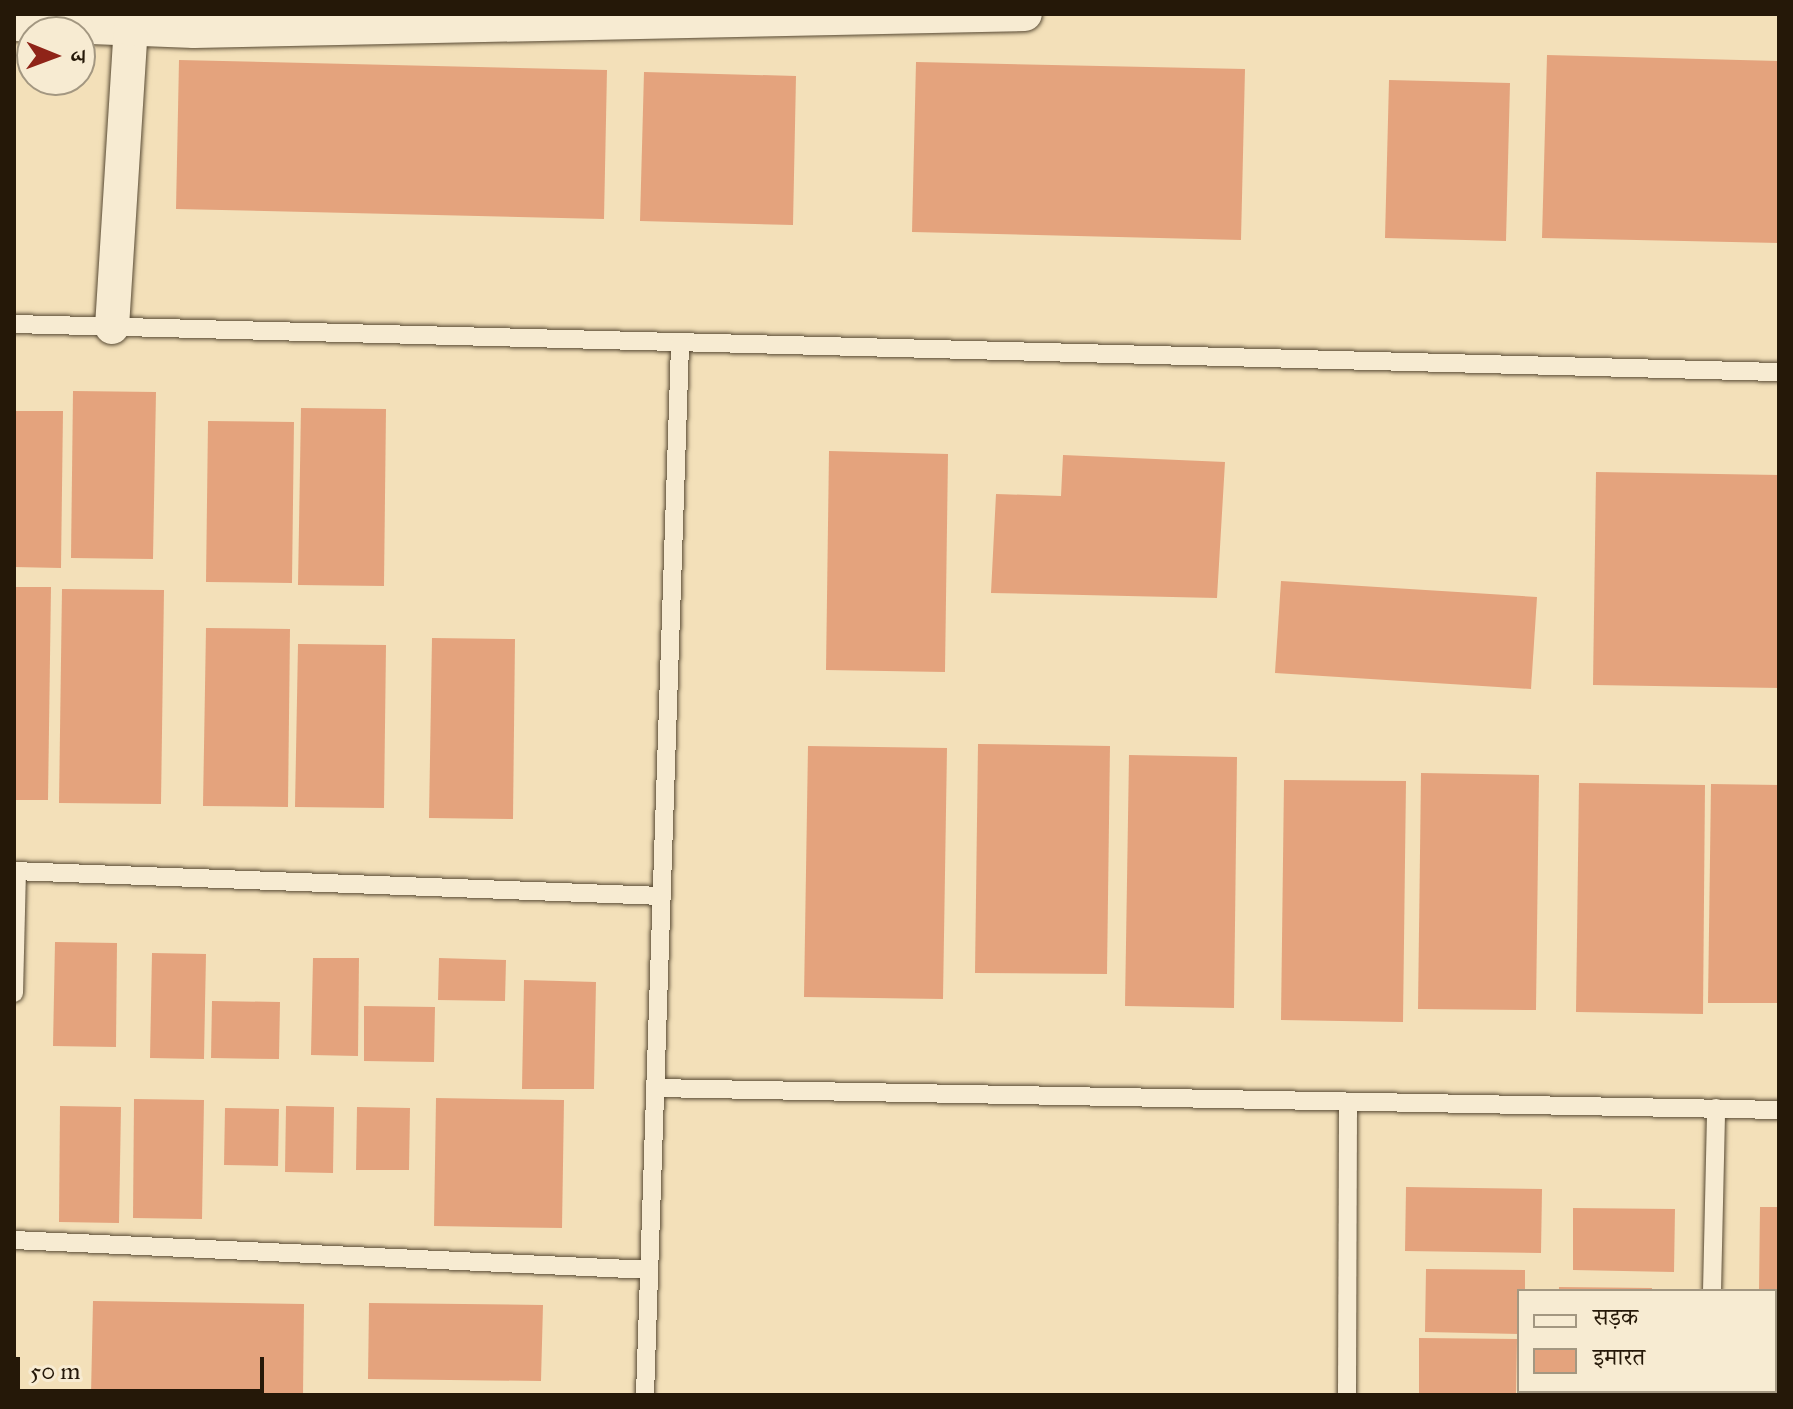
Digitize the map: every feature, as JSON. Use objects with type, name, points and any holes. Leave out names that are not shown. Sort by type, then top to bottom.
[{"type":"street","points":[[14,24],[136,21],[209,31],[1025,14]]},
{"type":"street","points":[[112,327],[136,21]]},
{"type":"lane","points":[[14,324],[1779,372]]},
{"type":"lane","points":[[645,1395],[680,343]]},
{"type":"lane","points":[[14,993],[16,871],[662,896]]},
{"type":"lane","points":[[655,1088],[1348,1104],[1779,1110]]},
{"type":"lane","points":[[1347,1395],[1348,1104]]},
{"type":"lane","points":[[1712,1289],[1716,1108]]},
{"type":"lane","points":[[14,1240],[649,1270]]},
{"type":"building","points":[[1547,55],[1779,61],[1779,243],[1542,238]]},
{"type":"building","points":[[179,60],[607,70],[604,219],[176,209]]},
{"type":"building","points":[[916,62],[1245,69],[1241,240],[912,232]]},
{"type":"building","points":[[644,72],[796,76],[793,225],[640,221]]},
{"type":"building","points":[[1389,80],[1510,83],[1506,241],[1385,238]]},
{"type":"building","points":[[73,391],[156,392],[153,559],[71,558]]},
{"type":"building","points":[[301,408],[386,409],[384,586],[298,585]]},
{"type":"building","points":[[14,411],[63,411],[61,568],[14,567]]},
{"type":"building","points":[[208,421],[294,422],[292,583],[206,582]]},
{"type":"building","points":[[829,451],[948,454],[945,672],[826,670]]},
{"type":"building","points":[[1063,455],[1225,462],[1217,598],[991,593],[996,494],[1061,496]]},
{"type":"building","points":[[1596,472],[1779,475],[1779,688],[1593,685]]},
{"type":"building","points":[[1281,581],[1537,597],[1531,689],[1275,673]]},
{"type":"building","points":[[14,587],[51,587],[48,800],[14,800]]},
{"type":"building","points":[[62,589],[164,590],[161,804],[59,803]]},
{"type":"building","points":[[206,628],[290,629],[288,807],[203,806]]},
{"type":"building","points":[[432,638],[515,639],[513,819],[429,818]]},
{"type":"building","points":[[298,644],[386,645],[384,808],[295,807]]},
{"type":"building","points":[[978,744],[1110,746],[1107,974],[975,973]]},
{"type":"building","points":[[808,746],[947,748],[943,999],[804,997]]},
{"type":"building","points":[[1129,755],[1237,757],[1234,1008],[1125,1006]]},
{"type":"building","points":[[1421,773],[1539,775],[1536,1010],[1418,1009]]},
{"type":"building","points":[[1284,780],[1406,781],[1403,1022],[1281,1020]]},
{"type":"building","points":[[1579,783],[1705,785],[1703,1014],[1576,1012]]},
{"type":"building","points":[[1711,784],[1779,785],[1779,1003],[1708,1003]]},
{"type":"building","points":[[55,942],[117,943],[116,1047],[53,1046]]},
{"type":"building","points":[[152,953],[206,954],[204,1059],[150,1058]]},
{"type":"building","points":[[313,958],[359,958],[358,1056],[311,1055]]},
{"type":"building","points":[[439,958],[506,960],[505,1001],[438,1000]]},
{"type":"building","points":[[524,980],[596,982],[594,1089],[522,1089]]},
{"type":"building","points":[[212,1001],[280,1002],[279,1059],[211,1058]]},
{"type":"building","points":[[364,1006],[435,1007],[434,1062],[364,1061]]},
{"type":"building","points":[[436,1098],[564,1100],[562,1228],[434,1226]]},
{"type":"building","points":[[134,1099],[204,1100],[202,1219],[133,1218]]},
{"type":"building","points":[[60,1106],[121,1107],[119,1223],[59,1222]]},
{"type":"building","points":[[286,1106],[334,1107],[333,1173],[285,1172]]},
{"type":"building","points":[[357,1107],[410,1108],[409,1170],[356,1170]]},
{"type":"building","points":[[225,1108],[279,1109],[278,1166],[224,1165]]},
{"type":"building","points":[[1406,1187],[1542,1189],[1541,1253],[1405,1251]]},
{"type":"building","points":[[1760,1207],[1779,1207],[1779,1302],[1777,1289],[1759,1289]]},
{"type":"building","points":[[1573,1208],[1675,1209],[1674,1272],[1573,1270]]},
{"type":"building","points":[[1426,1269],[1525,1270],[1525,1289],[1517,1289],[1517,1334],[1425,1332]]},
{"type":"building","points":[[1559,1287],[1652,1288],[1652,1289]]},
{"type":"building","points":[[93,1301],[304,1304],[303,1395],[91,1395]]},
{"type":"building","points":[[369,1303],[543,1305],[541,1381],[368,1379]]},
{"type":"building","points":[[1419,1338],[1517,1339],[1516,1395],[1419,1395]]},
{"type":"building","points":[[1779,1363],[1779,1395],[1755,1395],[1777,1393]]},
{"type":"building","points":[[1558,1393],[1680,1393],[1680,1395]]}]
